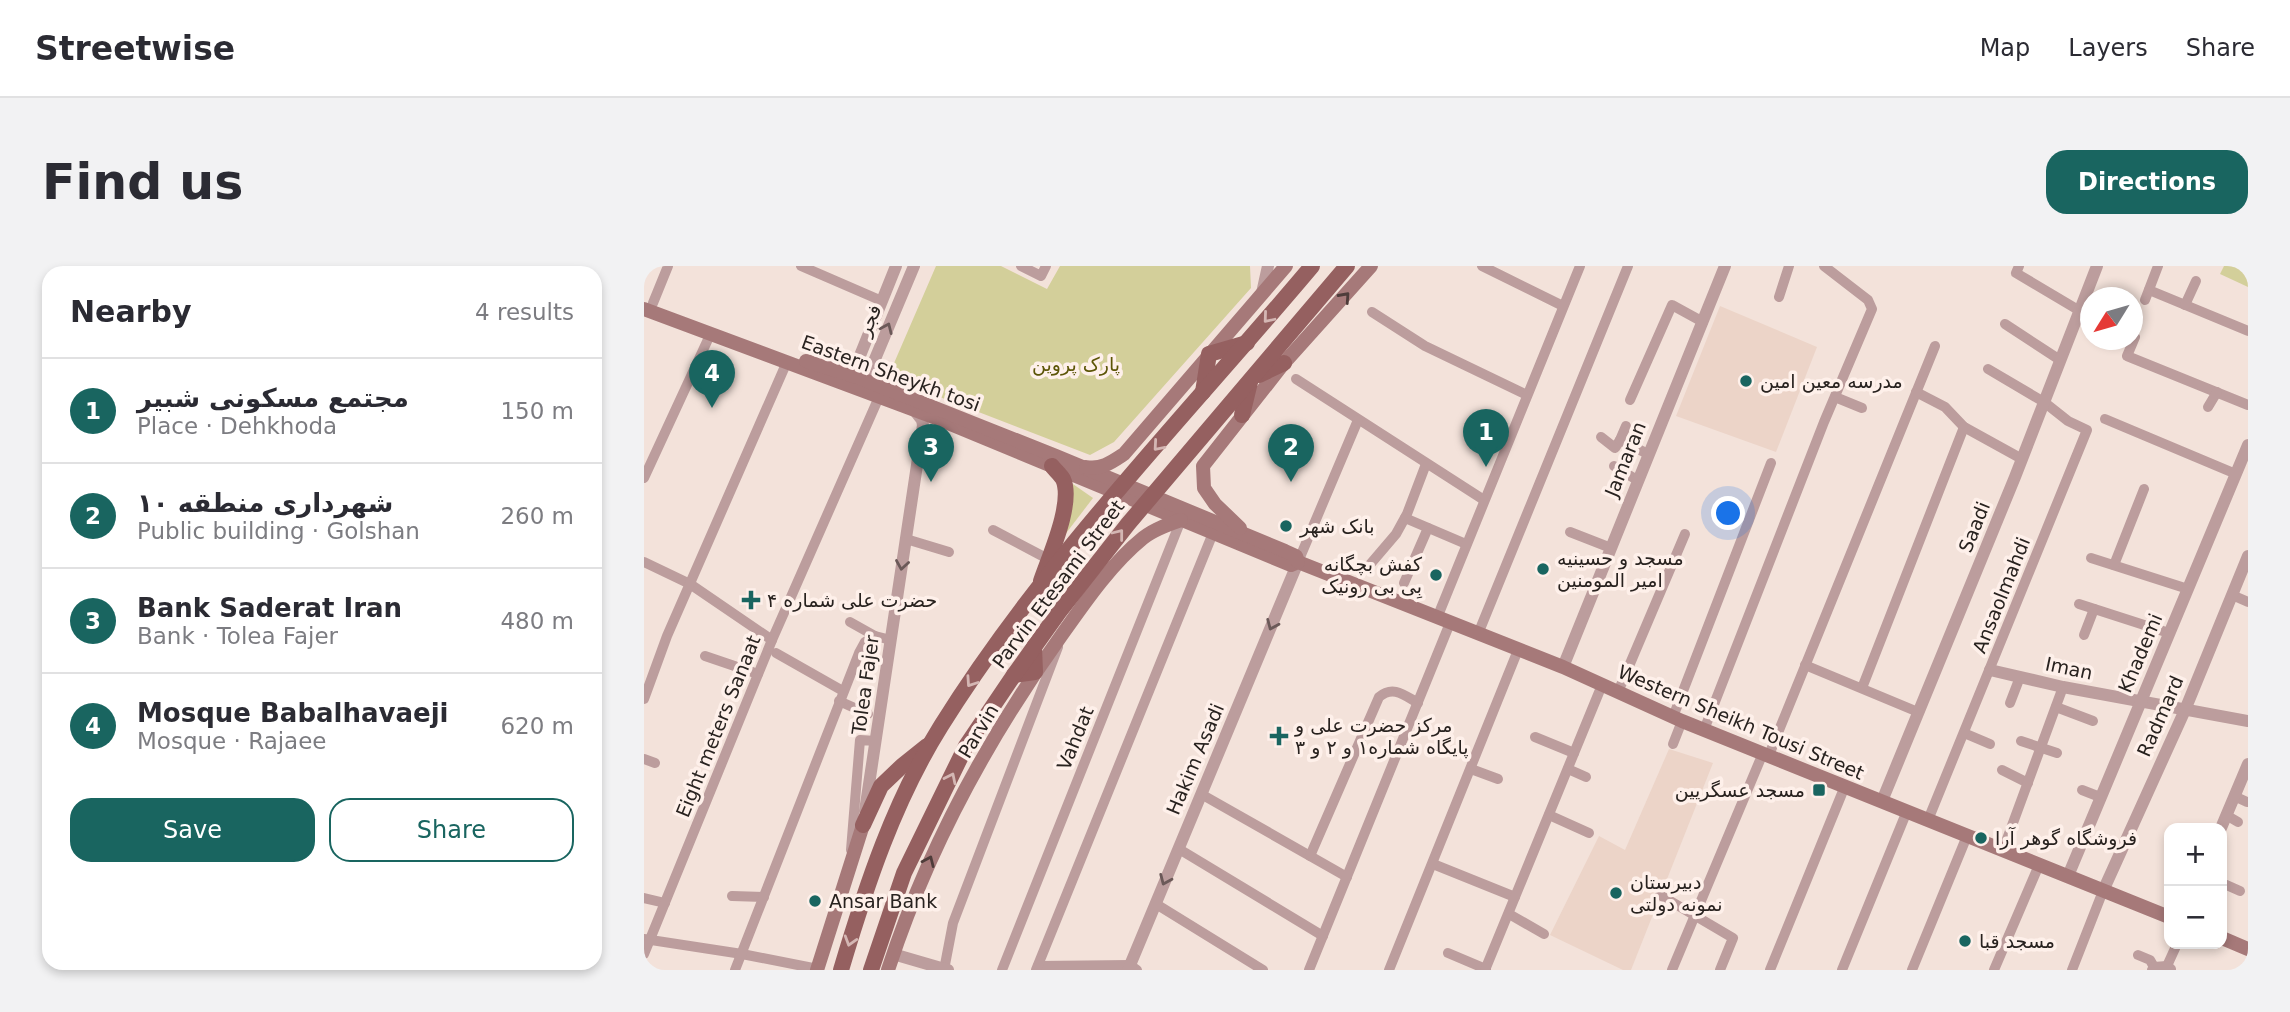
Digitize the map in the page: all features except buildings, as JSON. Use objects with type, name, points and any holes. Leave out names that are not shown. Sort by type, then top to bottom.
[{"type":"main road","points":[[1083,466],[1100,467],[1124,454],[1286,266]]},
{"type":"main road","name":"Parvin Etesami Street","points":[[841,970],[869,879],[905,793],[932,743],[993,650],[1121,489],[1312,266]]},
{"type":"main road","name":"Parvin Etesami Street","points":[[871,970],[904,873],[966,746],[1014,675],[1059,612],[1148,500],[1348,266]]},
{"type":"main road","points":[[1249,536],[1231,521],[1204,488],[1203,466],[1284,363],[1371,266]]},
{"type":"main road","name":"Eastern Sheykh tosi","points":[[647,304],[710,335],[786,364],[895,392],[1083,466],[1121,489]]},
{"type":"main road","name":"Eastern Sheykh tosi","points":[[647,304],[788,356],[827,367],[880,397],[1052,466],[1121,489]]},
{"type":"main road","points":[[1209,354],[1247,343]]},
{"type":"main road","points":[[1203,394],[1209,354]]},
{"type":"main road","points":[[1242,415],[1250,379],[1284,363]]},
{"type":"main road","points":[[1038,591],[1065,507],[1062,478],[1052,466]]},
{"type":"main road","name":"Western Sheikh Tousi Street","points":[[1121,489],[1249,536],[1296,556],[1298,562]]},
{"type":"main road","name":"Western Sheikh Tousi Street","points":[[1148,500],[1181,520],[1291,565],[1298,562],[1563,667],[1704,730],[2164,915]]},
{"type":"main road","name":"Parvin","points":[[888,970],[909,907],[947,822],[1035,672],[1123,557],[1144,536],[1181,520]]},
{"type":"main road","points":[[1014,675],[1035,672],[1034,647]]},
{"type":"main road","points":[[818,970],[863,825],[881,786],[932,743]]},
{"type":"main road","points":[[2227,940],[2248,949]]},
{"type":"street","points":[[647,304],[668,266]]},
{"type":"street","points":[[801,266],[882,301]]},
{"type":"street","name":"فجر","points":[[857,382],[862,351],[896,266]]},
{"type":"street","name":"فجر","points":[[857,382],[874,355],[914,266]]},
{"type":"street","points":[[1021,266],[1044,271]]},
{"type":"street","points":[[1262,293],[1268,266]]},
{"type":"street","points":[[1482,266],[1563,306]]},
{"type":"street","points":[[1309,970],[1418,703],[1466,544],[1580,266]]},
{"type":"street","points":[[1478,634],[1628,266]]},
{"type":"street","name":"Jamaran","points":[[1563,667],[1725,266]]},
{"type":"street","points":[[1779,297],[1790,266]]},
{"type":"street","points":[[1704,730],[1872,309],[1868,300],[1824,266]]},
{"type":"street","points":[[2019,266],[2016,273],[2080,311]]},
{"type":"street","name":"Saadi","points":[[2089,287],[2097,266]]},
{"type":"street","points":[[2158,266],[2147,295],[2185,304],[2248,331]]},
{"type":"street","points":[[2185,304],[2196,281]]},
{"type":"street","points":[[1630,400],[1672,305],[1703,322]]},
{"type":"street","name":"Saadi","points":[[1882,801],[2080,311]]},
{"type":"street","points":[[1372,312],[1425,346],[1527,395]]},
{"type":"street","points":[[2005,324],[2060,360]]},
{"type":"street","points":[[644,478],[710,335]]},
{"type":"street","points":[[1672,970],[1805,665],[1935,346]]},
{"type":"street","points":[[2130,350],[2127,356],[2248,405]]},
{"type":"street","points":[[827,367],[848,363],[862,351]]},
{"type":"street","points":[[874,355],[879,376],[895,392]]},
{"type":"street","points":[[644,699],[667,636],[786,364]]},
{"type":"street","points":[[1988,369],[2044,402]]},
{"type":"street","points":[[1296,379],[1484,500]]},
{"type":"street","points":[[1916,392],[1945,407],[1964,427],[2022,459]]},
{"type":"street","points":[[2208,407],[2217,392]]},
{"type":"street","name":"Eight meters Sanaat","points":[[644,954],[647,940],[665,903],[772,640],[880,397]]},
{"type":"street","points":[[1835,397],[1862,408]]},
{"type":"street","name":"Ansaolmahdi","points":[[1928,820],[2087,430],[2068,421],[2044,402]]},
{"type":"street","name":"Tolea Fajer","points":[[863,825],[923,425],[915,411]]},
{"type":"street","points":[[2105,419],[2236,474]]},
{"type":"street","points":[[1298,562],[1358,420]]},
{"type":"street","points":[[1601,438],[1615,449],[1626,426]]},
{"type":"street","points":[[1861,688],[1964,427]]},
{"type":"street","points":[[1620,440],[1648,454]]},
{"type":"street","name":"Khademi","points":[[2068,876],[2248,445]]},
{"type":"street","points":[[1673,744],[1678,719],[1771,463]]},
{"type":"street","points":[[1367,568],[1396,534],[1426,464]]},
{"type":"street","points":[[1614,466],[1637,480]]},
{"type":"street","points":[[2114,565],[2144,489]]},
{"type":"street","points":[[1405,518],[1466,544]]},
{"type":"street","name":"Vahdat","points":[[1002,970],[1181,520]]},
{"type":"street","points":[[1404,583],[1429,528]]},
{"type":"street","points":[[993,530],[1048,559]]},
{"type":"street","points":[[1132,968],[1037,968],[1213,533]]},
{"type":"street","points":[[1570,533],[1611,548]]},
{"type":"street","points":[[1618,692],[1685,534]]},
{"type":"street","points":[[906,539],[949,552]]},
{"type":"street","name":"Radmard","points":[[2103,891],[2185,710],[2248,556]]},
{"type":"street","points":[[2091,558],[2188,589]]},
{"type":"street","points":[[644,562],[690,584],[772,640]]},
{"type":"street","name":"Hakim Asadi","points":[[1132,968],[1178,849],[1298,562]]},
{"type":"street","points":[[2232,595],[2248,602]]},
{"type":"street","points":[[2079,604],[2169,633]]},
{"type":"street","points":[[2084,635],[2094,609]]},
{"type":"street","points":[[850,622],[874,636],[891,640]]},
{"type":"street","points":[[893,954],[945,970],[953,923],[1067,627]]},
{"type":"street","points":[[735,970],[841,696],[865,642],[874,636]]},
{"type":"street","points":[[1389,970],[1518,650]]},
{"type":"street","points":[[776,653],[868,714]]},
{"type":"street","points":[[705,656],[758,674]]},
{"type":"street","points":[[1805,665],[1918,712]]},
{"type":"street","name":"Iman","points":[[1990,670],[2063,687],[2248,721]]},
{"type":"street","points":[[2010,703],[2020,677]]},
{"type":"street","points":[[1448,953],[1486,970],[1602,685]]},
{"type":"street","points":[[2003,850],[2063,687]]},
{"type":"street","points":[[1310,856],[1379,697],[1386,691],[1396,691],[1418,703]]},
{"type":"street","points":[[2056,707],[2093,721]]},
{"type":"street","points":[[1964,733],[1990,744]]},
{"type":"street","points":[[1535,737],[1574,753]]},
{"type":"street","points":[[849,868],[860,740],[876,741]]},
{"type":"street","points":[[2021,741],[2057,753]]},
{"type":"street","points":[[2226,823],[2232,818],[2234,796],[2248,764]]},
{"type":"street","points":[[1471,769],[1498,779]]},
{"type":"street","points":[[1568,769],[1586,777]]},
{"type":"street","points":[[2002,770],[2028,783]]},
{"type":"street","points":[[1770,970],[1845,786]]},
{"type":"street","points":[[2082,790],[2100,797]]},
{"type":"street","points":[[1202,794],[1347,877]]},
{"type":"street","points":[[2234,796],[2247,802]]},
{"type":"street","points":[[1842,970],[1907,811]]},
{"type":"street","points":[[1549,815],[1589,834]]},
{"type":"street","points":[[1912,970],[1967,836]]},
{"type":"street","points":[[1178,849],[1323,936]]},
{"type":"street","points":[[1433,864],[1515,897]]},
{"type":"street","points":[[1994,970],[2039,865]]},
{"type":"street","points":[[2227,885],[2240,891]]},
{"type":"street","points":[[2071,970],[2103,891]]},
{"type":"street","points":[[1660,895],[1732,938],[1720,970]]},
{"type":"street","points":[[732,896],[764,897]]},
{"type":"street","points":[[644,898],[665,903]]},
{"type":"street","points":[[1156,904],[1263,970]]},
{"type":"street","points":[[1508,914],[1544,934]]},
{"type":"street","points":[[647,940],[742,954],[818,970]]},
{"type":"street","points":[[2138,955],[2150,960],[2153,969],[2170,968],[2176,949]]},
{"type":"shaded area","name":"مدرسه معین امین","points":[[1720,306],[1817,347],[1776,452],[1676,416]]},
{"type":"shaded area","name":"دبیرستان نمونه دولتی","points":[[1669,749],[1713,763],[1631,970],[1623,970],[1550,935],[1599,836],[1625,850]]},
{"type":"green space","name":"پارک پروین","points":[[936,266],[1001,266],[1047,289],[1060,266],[1250,266],[1251,288],[1114,442],[1090,455],[888,377]]},
{"type":"green space","points":[[2224,266],[2248,266],[2248,287],[2220,274]]},
{"type":"green space","points":[[1070,482],[1093,498],[1054,549]]},
{"type":"place","name":"مدرسه معین امین","points":[[1746,381]]},
{"type":"place","name":"Mosque Babalhavaeji","points":[[712,408]]},
{"type":"place","name":"مجتمع مسکونی شبیر","points":[[1486,467]]},
{"type":"place","name":"Bank Saderat Iran","points":[[931,482]]},
{"type":"place","name":"شهرداری منطقه ۱۰","points":[[1291,482]]},
{"type":"place","name":"بانک شهر","points":[[1286,526]]},
{"type":"place","name":"مسجد و حسینیه امیر المومنین","points":[[1543,569]]},
{"type":"place","name":"کفش بچگانه بِی بی رونیک","points":[[1436,575]]},
{"type":"place","name":"حضرت علی شماره ۴","points":[[751,600]]},
{"type":"place","name":"مرکز حضرت علی و پایگاه شماره۱ و ۲ و ۳","points":[[1279,736]]},
{"type":"place","name":"مسجد عسگریین","points":[[1819,790]]},
{"type":"place","name":"فروشگاه گوهر آرا","points":[[1981,838]]},
{"type":"place","name":"دبیرستان نمونه دولتی","points":[[1616,893]]},
{"type":"place","name":"Ansar Bank","points":[[815,901]]},
{"type":"place","name":"مسجد قبا","points":[[1965,941]]}]
